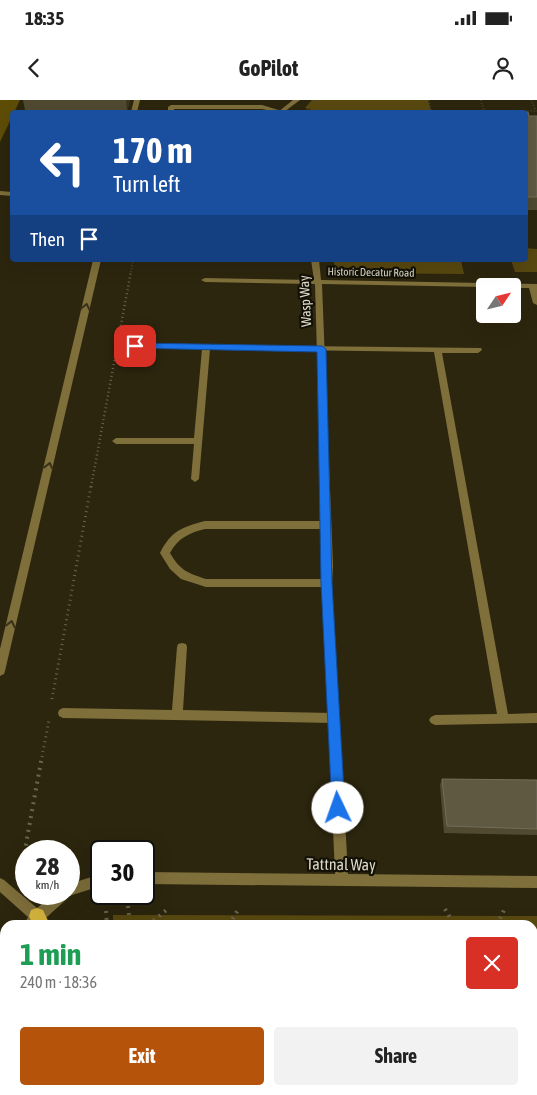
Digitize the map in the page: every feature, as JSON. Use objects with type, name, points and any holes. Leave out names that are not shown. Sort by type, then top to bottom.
[{"type":"street","points":[[285,110],[298,100]]},
{"type":"street","points":[[171,110],[172,107],[262,107],[274,110]]},
{"type":"street","points":[[0,671],[97,262]]},
{"type":"street","name":"Wasp Way","points":[[315,262],[322,349],[327,583],[342,881]]},
{"type":"street","name":"Historic Decatur Road","points":[[205,280],[535,286]]},
{"type":"street","points":[[535,286],[537,302]]},
{"type":"street","points":[[135,346],[478,350]]},
{"type":"street","points":[[195,478],[206,347]]},
{"type":"street","points":[[438,350],[503,719]]},
{"type":"street","points":[[116,441],[198,441]]},
{"type":"street","points":[[325,525],[204,525],[186,530],[171,540],[165,553],[173,566],[184,576],[206,583],[327,583]]},
{"type":"street","points":[[177,715],[182,647]]},
{"type":"street","points":[[63,713],[334,718]]},
{"type":"street","points":[[435,720],[537,718]]},
{"type":"street","name":"Tattnal Way","points":[[155,878],[537,882]]},
{"type":"street","points":[[0,884],[35,920]]},
{"type":"street","points":[[39,920],[53,905]]},
{"type":"path","points":[[532,100],[536,112]]},
{"type":"path","points":[[303,108],[310,110]]},
{"type":"path","points":[[52,700],[133,262]]},
{"type":"path","points":[[27,840],[49,720]]},
{"type":"path","points":[[128,906],[129,920]]},
{"type":"path","points":[[154,920],[170,908]]},
{"type":"path","points":[[232,920],[239,908]]},
{"type":"path","points":[[445,909],[451,920]]},
{"type":"path","points":[[499,920],[504,910]]},
{"type":"path","points":[[106,911],[107,920]]},
{"type":"shaded area","points":[[0,100],[20,100],[15,110],[10,110],[10,121],[0,142]]},
{"type":"shaded area","points":[[312,100],[428,100],[430,110],[312,110],[305,108]]},
{"type":"shaded area","points":[[528,248],[537,249],[537,272],[515,272],[512,262],[528,262]]},
{"type":"shaded area","points":[[334,262],[461,262],[464,274],[343,273],[337,271]]},
{"type":"shaded area","points":[[113,915],[537,916],[537,920],[113,920]]},
{"type":"building","points":[[528,112],[529,116],[537,116],[537,197],[528,197]]},
{"type":"building","points":[[442,779],[537,780],[537,829],[447,826]]},
{"type":"route","points":[[135,346],[322,349],[327,583],[338,808]]}]
